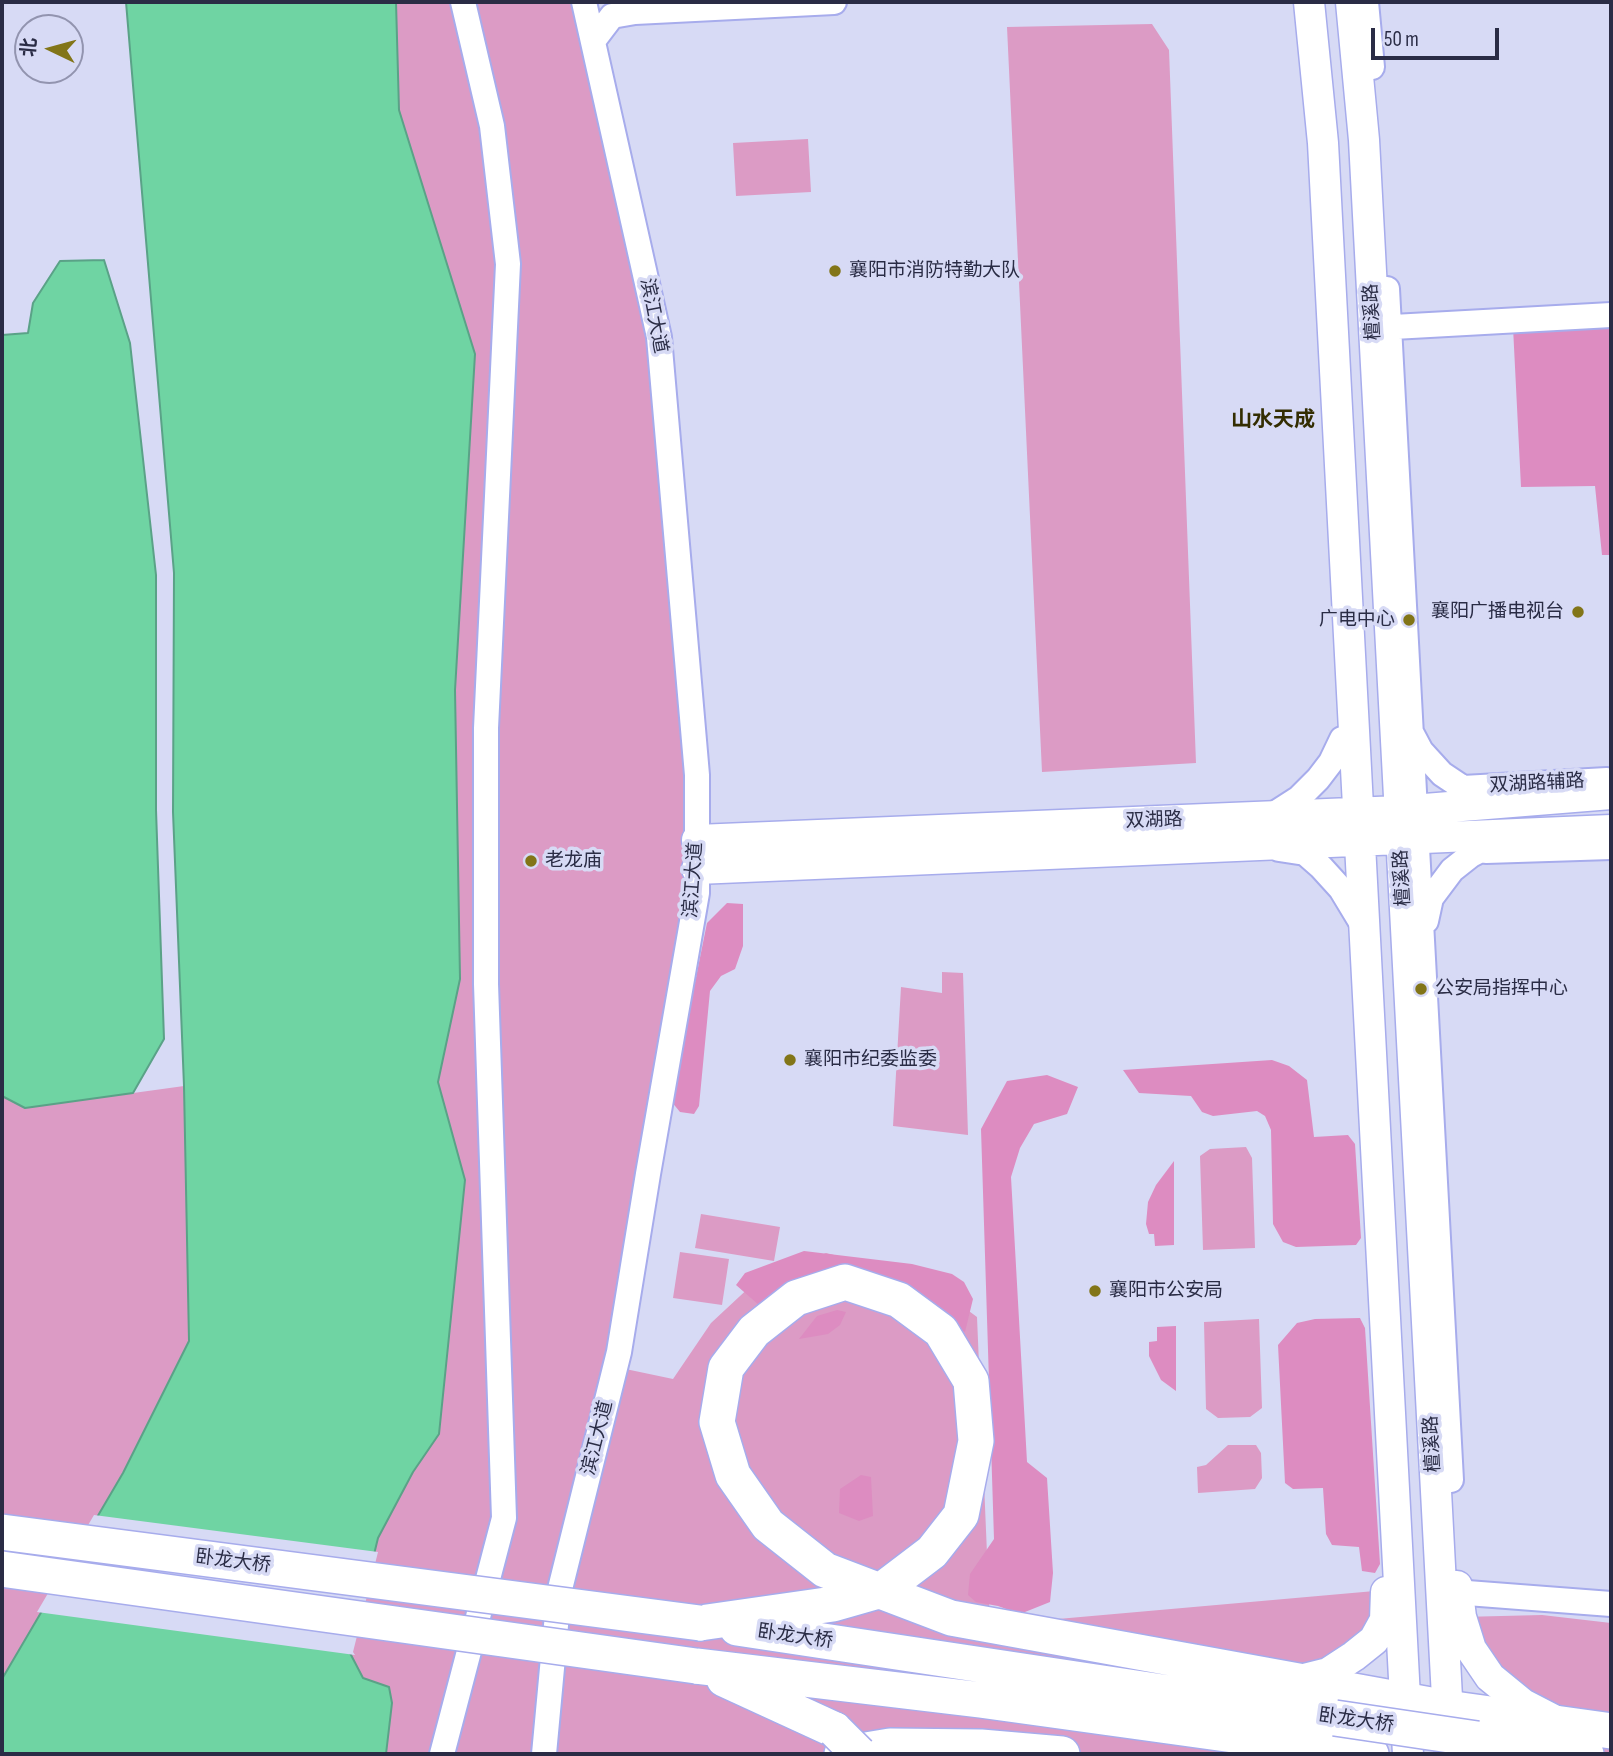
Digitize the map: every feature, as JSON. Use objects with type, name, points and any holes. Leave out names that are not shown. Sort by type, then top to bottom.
[{"type":"highway","points":[[700,1623],[833,1604],[870,1594],[882,1590],[932,1552],[961,1515],[976,1441],[971,1381],[941,1331],[899,1300],[845,1282],[796,1298],[754,1331],[726,1368],[717,1422],[733,1475],[768,1525],[825,1570],[875,1589],[888,1594],[913,1604],[951,1618],[1405,1701],[1611,1731]]},
{"type":"highway","name":"卧龙大桥","points":[[2,1531],[700,1623],[1587,1754]]},
{"type":"highway","name":"卧龙大桥","points":[[2,1569],[696,1666],[981,1699],[1371,1754]]},
{"type":"highway","points":[[696,1666],[835,1730],[859,1754]]},
{"type":"highway","points":[[842,1754],[890,1746],[981,1747],[1062,1754]]},
{"type":"main road","points":[[1310,2],[1324,144],[1357,916],[1408,1754]]},
{"type":"main road","name":"檀溪路","points":[[1351,2],[1382,328],[1408,825],[1433,1443],[1449,1591],[1447,1708],[1450,1754]]},
{"type":"main road","name":"双湖路","points":[[1408,825],[1507,803],[1611,794]]},
{"type":"main road","name":"双湖路","points":[[697,840],[1270,816],[1353,827]]},
{"type":"main road","name":"双湖路","points":[[697,869],[1254,845],[1353,827],[1408,825],[1511,834],[1611,830]]},
{"type":"main road","points":[[1300,1680],[1328,1673],[1354,1656],[1374,1640],[1385,1620],[1381,1483],[1391,1442]]},
{"type":"main road","points":[[1433,1443],[1451,1480],[1449,1591],[1461,1616],[1471,1649],[1490,1676],[1523,1704],[1563,1725]]},
{"type":"street","points":[[442,1754],[504,1518],[486,984],[486,728],[508,264],[492,126],[463,2]]},
{"type":"street","name":"滨江大道","points":[[544,1754],[559,1593],[620,1352],[697,893],[697,775],[659,337],[584,2]]},
{"type":"street","points":[[593,41],[612,16],[635,12],[834,2]]},
{"type":"street","points":[[1297,2],[1311,146],[1342,739],[1353,827]]},
{"type":"street","points":[[1366,2],[1378,138],[1382,328],[1411,731],[1408,825],[1422,936],[1451,1480]]},
{"type":"street","points":[[1382,328],[1611,314]]},
{"type":"street","points":[[1411,731],[1421,751],[1442,774],[1463,788],[1507,803]]},
{"type":"street","points":[[1270,816],[1299,798],[1318,779],[1331,762],[1342,739]]},
{"type":"street","name":"双湖路辅路","points":[[1463,788],[1611,780]]},
{"type":"street","points":[[1422,936],[1431,898],[1452,870],[1478,851],[1511,834]]},
{"type":"street","points":[[1254,845],[1305,853],[1341,889],[1357,916],[1381,1483]]},
{"type":"street","points":[[1478,851],[1611,847]]},
{"type":"street","points":[[1449,1591],[1611,1604]]},
{"type":"shaded area","points":[[126,2],[396,2],[399,110],[475,354],[455,690],[460,979],[438,1082],[465,1180],[439,1434],[413,1472],[378,1538],[350,1653],[363,1678],[389,1687],[392,1703],[386,1754],[2,1754],[2,1679],[123,1473],[189,1341],[184,1086],[173,812],[174,573]]},
{"type":"shaded area","points":[[396,2],[598,2],[659,337],[697,869],[616,1367],[673,1379],[711,1323],[754,1283],[826,1253],[923,1277],[977,1317],[990,1625],[1386,1590],[1291,1754],[386,1754],[392,1703],[363,1678],[350,1653],[378,1538],[413,1472],[439,1433],[465,1180],[438,1082],[460,979],[455,690],[475,354],[399,110]]},
{"type":"shaded area","points":[[1152,24],[1169,50],[1196,763],[1042,772],[1007,27]]},
{"type":"shaded area","points":[[808,139],[811,192],[736,196],[733,143]]},
{"type":"shaded area","points":[[104,260],[130,343],[156,575],[156,810],[164,1039],[133,1093],[25,1108],[2,1096],[2,335],[28,333],[33,303],[60,261]]},
{"type":"shaded area","points":[[1611,324],[1611,555],[1602,555],[1595,486],[1521,487],[1513,327]]},
{"type":"shaded area","points":[[727,903],[743,904],[743,946],[735,969],[721,976],[710,991],[699,1106],[694,1114],[680,1112],[671,1101],[707,923]]},
{"type":"shaded area","points":[[942,972],[963,973],[968,1135],[893,1126],[901,987],[942,993]]},
{"type":"shaded area","points":[[1272,1060],[1289,1066],[1307,1080],[1314,1137],[1348,1135],[1355,1144],[1361,1238],[1356,1245],[1296,1247],[1283,1242],[1273,1224],[1271,1130],[1265,1116],[1257,1111],[1213,1116],[1202,1112],[1191,1096],[1139,1093],[1123,1070]]},
{"type":"shaded area","points":[[1047,1075],[1078,1087],[1067,1114],[1034,1124],[1020,1148],[1011,1177],[1027,1462],[1047,1478],[1053,1573],[1050,1602],[1020,1614],[976,1602],[968,1595],[970,1574],[994,1539],[981,1129],[1007,1081]]},
{"type":"shaded area","points":[[184,1086],[189,1341],[123,1473],[2,1679],[2,1096],[25,1108]]},
{"type":"shaded area","points":[[1246,1147],[1252,1158],[1255,1248],[1203,1250],[1200,1156],[1210,1149]]},
{"type":"shaded area","points":[[1174,1161],[1174,1245],[1155,1246],[1154,1234],[1149,1234],[1146,1224],[1148,1202],[1156,1185]]},
{"type":"shaded area","points":[[701,1214],[780,1227],[774,1261],[695,1248]]},
{"type":"shaded area","points":[[804,1251],[912,1264],[952,1274],[964,1282],[973,1299],[965,1332],[900,1292],[759,1305],[736,1285],[745,1273]]},
{"type":"shaded area","points":[[680,1252],[729,1259],[722,1305],[673,1298]]},
{"type":"shaded area","points":[[837,1310],[846,1312],[840,1325],[828,1334],[799,1339],[817,1316]]},
{"type":"shaded area","points":[[1360,1318],[1365,1328],[1380,1564],[1375,1573],[1362,1571],[1359,1547],[1332,1545],[1326,1534],[1323,1488],[1293,1489],[1285,1483],[1278,1345],[1297,1323],[1315,1319]]},
{"type":"shaded area","points":[[1259,1319],[1262,1408],[1250,1417],[1218,1418],[1206,1409],[1204,1322]]},
{"type":"shaded area","points":[[1176,1326],[1176,1391],[1161,1380],[1149,1356],[1149,1342],[1157,1341],[1157,1327]]},
{"type":"shaded area","points":[[1228,1445],[1256,1445],[1261,1453],[1262,1478],[1255,1489],[1198,1493],[1197,1467],[1206,1465]]},
{"type":"shaded area","points":[[861,1475],[871,1477],[873,1516],[859,1521],[839,1513],[840,1489]]},
{"type":"shaded area","points":[[1542,1615],[1611,1623],[1611,1754],[1562,1754],[1461,1617]]},
{"type":"pier","points":[[94,1515],[378,1552],[353,1652],[355,1655],[37,1612]]},
{"type":"place","name":"襄阳市消防特勤大队","points":[[835,271]]},
{"type":"place","name":"襄阳广播电视台","points":[[1578,612]]},
{"type":"place","name":"广电中心","points":[[1409,620]]},
{"type":"place","name":"老龙庙","points":[[531,861]]},
{"type":"place","name":"公安局指挥中心","points":[[1421,989]]},
{"type":"place","name":"襄阳市纪委监委","points":[[790,1060]]},
{"type":"place","name":"襄阳市公安局","points":[[1095,1291]]},
{"type":"district","name":"山水天成","points":[[1273,421]]}]
